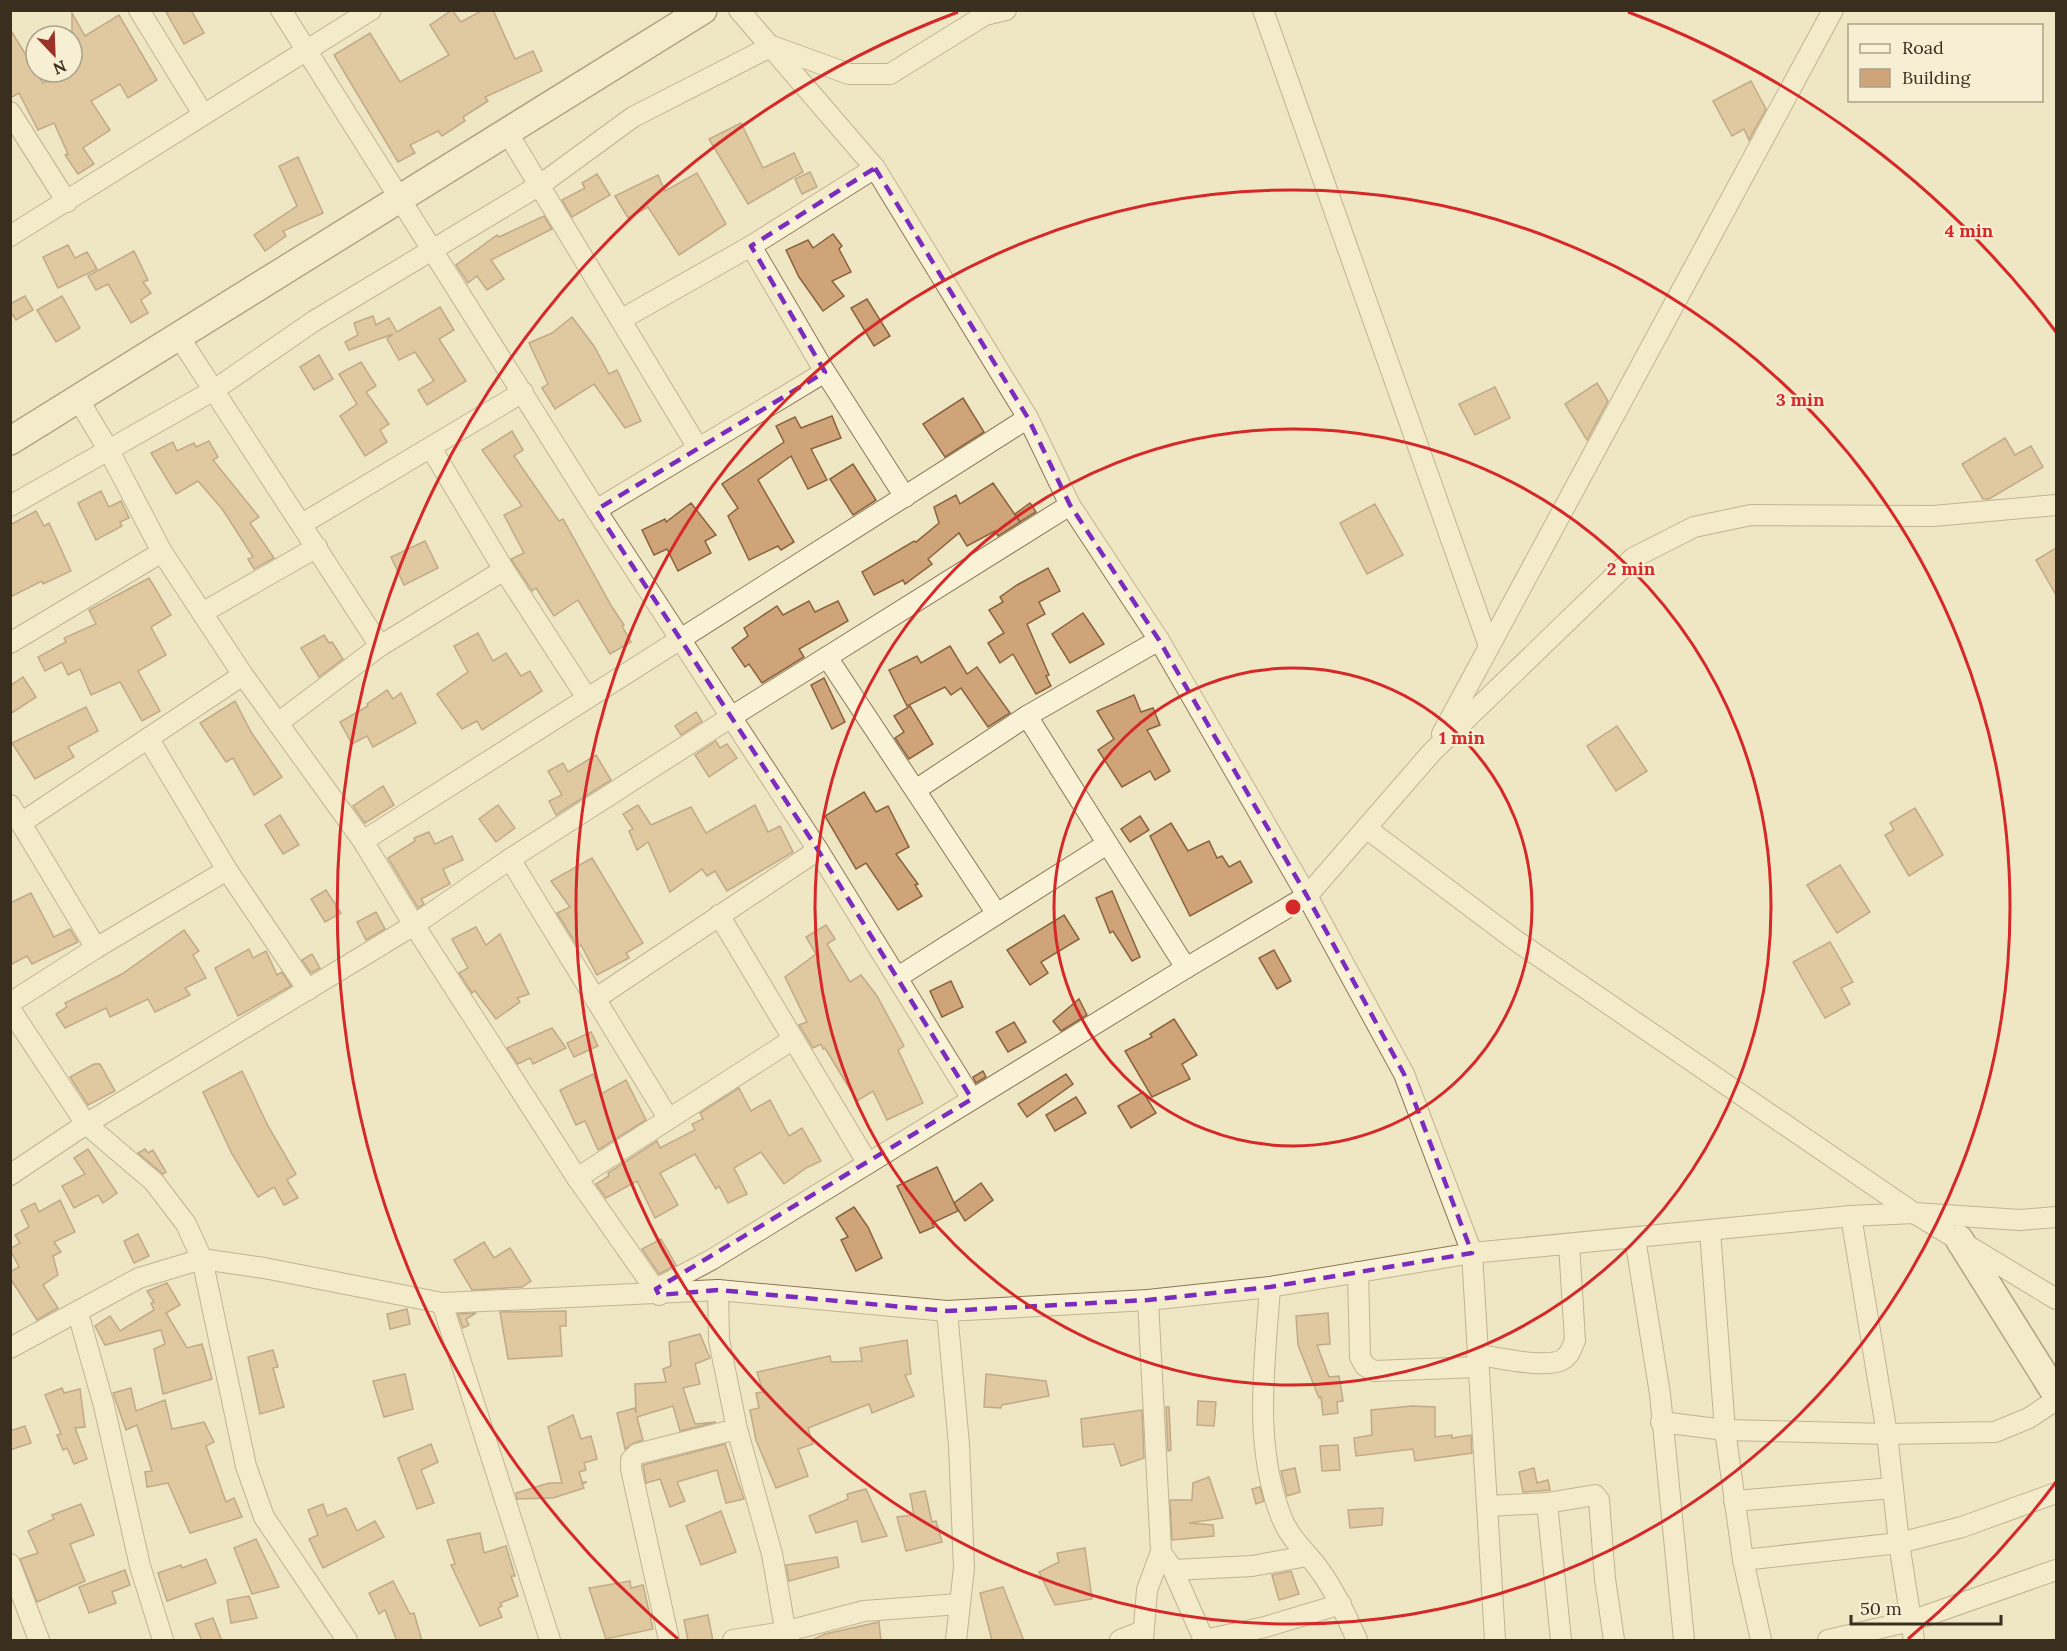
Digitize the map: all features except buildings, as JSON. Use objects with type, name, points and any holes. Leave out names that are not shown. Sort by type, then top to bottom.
[{"type":"street","points":[[139,10],[203,114]]},
{"type":"street","points":[[281,10],[399,201],[432,248],[596,510],[818,850],[972,1099]]},
{"type":"street","points":[[10,236],[371,10]]},
{"type":"street","points":[[10,441],[703,10]]},
{"type":"street","points":[[739,10],[875,168],[1028,418],[1070,505],[1159,640],[1307,896],[1404,1074],[1472,1253],[1477,1361],[1489,1506],[1495,1641]]},
{"type":"street","points":[[10,506],[214,390],[314,321],[540,185],[633,117],[772,46],[849,74],[890,74],[985,15],[1006,10]]},
{"type":"street","points":[[1263,10],[1490,646]]},
{"type":"street","points":[[1432,752],[1833,10]]},
{"type":"street","points":[[10,112],[67,202]]},
{"type":"street","points":[[507,132],[698,448]]},
{"type":"street","points":[[622,319],[751,246],[875,168]]},
{"type":"street","points":[[751,246],[825,372],[904,497]]},
{"type":"street","points":[[179,337],[303,524],[380,646]]},
{"type":"street","points":[[596,510],[825,372]]},
{"type":"street","points":[[303,524],[523,392]]},
{"type":"street","points":[[78,399],[108,449],[162,552],[243,675],[363,841],[414,925],[577,1178],[658,1292]]},
{"type":"street","points":[[363,841],[1028,418]]},
{"type":"street","points":[[431,448],[504,570],[587,698]]},
{"type":"street","points":[[10,1175],[86,1124],[414,925],[510,859],[731,717],[1070,505]]},
{"type":"street","points":[[658,1292],[867,1162],[1307,896],[1432,752],[1633,558],[1694,527],[1751,515],[1934,516],[2056,505]]},
{"type":"street","points":[[202,613],[317,547]]},
{"type":"street","points":[[10,643],[162,552]]},
{"type":"street","points":[[278,723],[380,646],[504,570]]},
{"type":"street","points":[[917,789],[1027,716],[1159,640]]},
{"type":"street","points":[[827,657],[917,789],[997,914]]},
{"type":"street","points":[[21,823],[243,675]]},
{"type":"street","points":[[1027,716],[1186,968]]},
{"type":"street","points":[[148,738],[227,870],[308,990]]},
{"type":"street","points":[[10,805],[96,948]]},
{"type":"street","points":[[1366,828],[1515,940],[1914,1213],[2056,1299]]},
{"type":"street","points":[[898,977],[1107,844]]},
{"type":"street","points":[[595,999],[818,850]]},
{"type":"street","points":[[510,859],[668,1118]]},
{"type":"street","points":[[10,1003],[96,948],[227,870]]},
{"type":"street","points":[[719,915],[867,1162]]},
{"type":"street","points":[[10,1009],[86,1124],[154,1182],[186,1224],[202,1259],[246,1466],[264,1517],[346,1641]]},
{"type":"street","points":[[577,1178],[792,1040]]},
{"type":"street","points":[[10,1348],[139,1278],[202,1259],[264,1268],[442,1303],[718,1290],[947,1311],[1148,1300],[1270,1287],[1472,1253],[1851,1216],[1914,1213],[2020,1220],[2056,1217]]},
{"type":"street","points":[[1851,1216],[1887,1434],[1899,1544],[1913,1631]]},
{"type":"street","points":[[1710,1231],[1725,1430],[1743,1560],[1761,1641]]},
{"type":"street","points":[[1635,1238],[1660,1394],[1684,1641]]},
{"type":"street","points":[[1959,1239],[2056,1394]]},
{"type":"street","points":[[1358,1272],[1360,1357],[1365,1366],[1374,1371],[1477,1361],[1538,1364],[1563,1359],[1570,1353],[1575,1340],[1569,1244]]},
{"type":"street","points":[[1270,1287],[1263,1405],[1266,1463],[1283,1521],[1294,1541],[1321,1572],[1341,1604],[1357,1641]]},
{"type":"street","points":[[718,1290],[719,1340],[737,1429],[772,1554],[786,1636]]},
{"type":"street","points":[[1120,1641],[1143,1636],[1147,1590],[1161,1552],[1148,1300]]},
{"type":"street","points":[[442,1303],[550,1641]]},
{"type":"street","points":[[947,1311],[961,1490],[964,1568],[956,1641]]},
{"type":"street","points":[[78,1313],[104,1406],[140,1566],[163,1641]]},
{"type":"street","points":[[1661,1422],[1725,1430],[1887,1434],[1995,1432],[2029,1418],[2056,1400]]},
{"type":"street","points":[[669,1641],[631,1469],[632,1460],[637,1454],[737,1429]]},
{"type":"street","points":[[1734,1501],[1893,1488]]},
{"type":"street","points":[[1743,1560],[1899,1544],[1962,1527],[2056,1493]]},
{"type":"street","points":[[1489,1506],[1547,1503],[1595,1495],[1599,1500],[1605,1579],[1614,1641]]},
{"type":"street","points":[[1547,1503],[1561,1641]]},
{"type":"street","points":[[1161,1552],[1173,1570],[1204,1640],[1265,1627],[1341,1604]]},
{"type":"street","points":[[1173,1570],[1252,1566],[1307,1556]]},
{"type":"street","points":[[10,1564],[39,1641]]},
{"type":"street","points":[[1828,1641],[1913,1631],[2056,1570]]},
{"type":"street","points":[[733,1641],[786,1636],[864,1611],[959,1604]]},
{"type":"highlighted area","points":[[875,168],[1028,418],[1070,505],[1159,640],[1307,896],[1404,1074],[1472,1253],[1270,1287],[1148,1300],[947,1311],[718,1290],[659,1295],[656,1289],[972,1099],[818,850],[596,510],[825,372],[751,246]]}]
